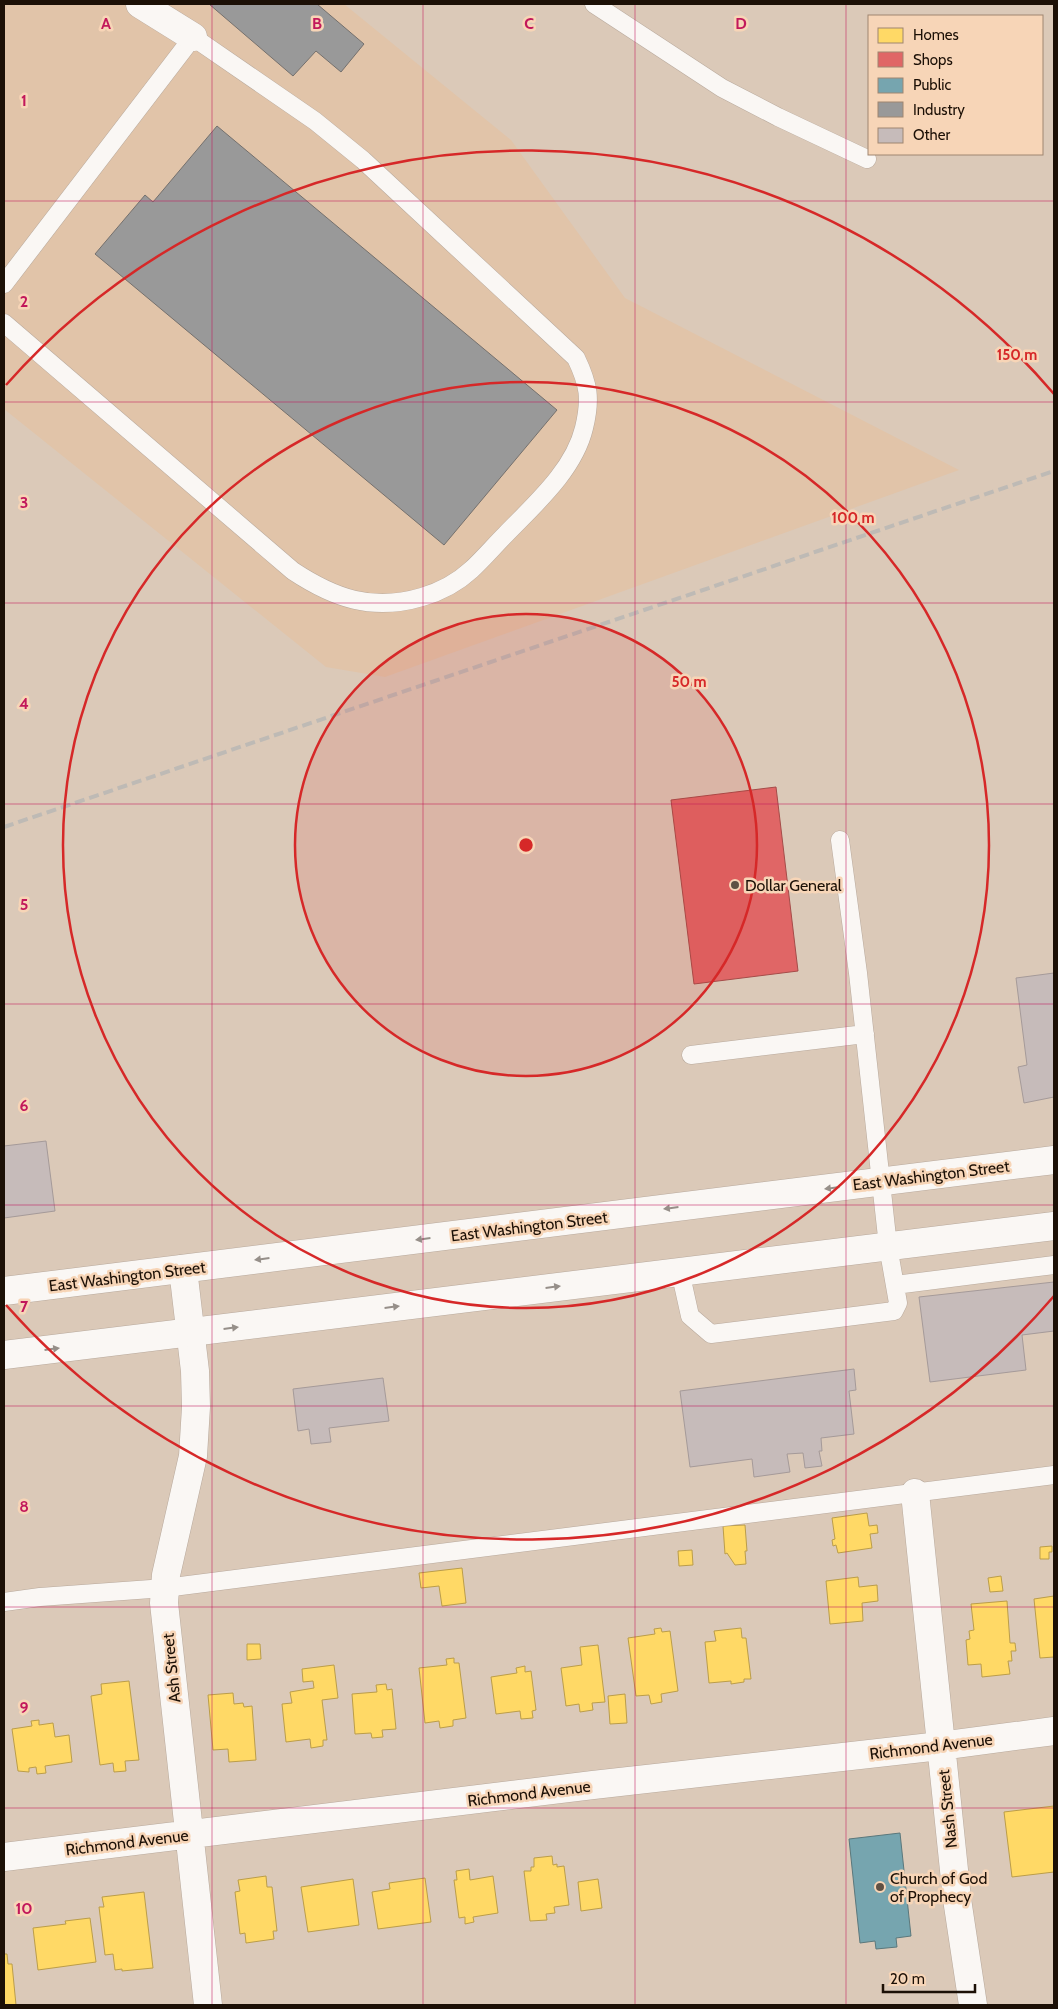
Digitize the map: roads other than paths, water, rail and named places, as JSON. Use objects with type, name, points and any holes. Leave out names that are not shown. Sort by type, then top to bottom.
[{"type":"main road","points":[[140,4],[193,37]]},
{"type":"main road","name":"East Washington Street","points":[[4,1291],[1054,1160]]},
{"type":"main road","points":[[4,1355],[1054,1226]]},
{"type":"main road","name":"Ash Street","points":[[183,1269],[196,1389],[193,1456],[165,1588],[164,1603],[208,2005]]},
{"type":"main road","name":"Nash Street","points":[[915,1493],[940,1746],[958,1898],[974,2005]]},
{"type":"main road","name":"Richmond Avenue","points":[[4,1857],[1054,1731]]},
{"type":"lane","points":[[594,4],[722,88],[778,118],[867,159]]},
{"type":"lane","points":[[4,284],[193,37],[315,121],[363,160],[576,358],[586,378],[589,401],[584,430],[569,463],[537,502],[470,571],[444,588],[422,597],[385,604],[348,599],[316,586],[292,571],[4,324]]},
{"type":"lane","points":[[680,1271],[690,1316],[712,1334],[894,1311],[898,1303],[888,1246],[865,1034],[840,840]]},
{"type":"lane","points":[[691,1055],[865,1034]]},
{"type":"lane","points":[[895,1285],[1054,1265]]},
{"type":"lane","points":[[4,1602],[40,1597],[165,1588],[1054,1475]]},
{"type":"railway","points":[[4,827],[1054,471]]},
{"type":"place","name":"Dollar General","points":[[735,885]]},
{"type":"place","name":"Church of God of Prophecy","points":[[880,1887]]}]
